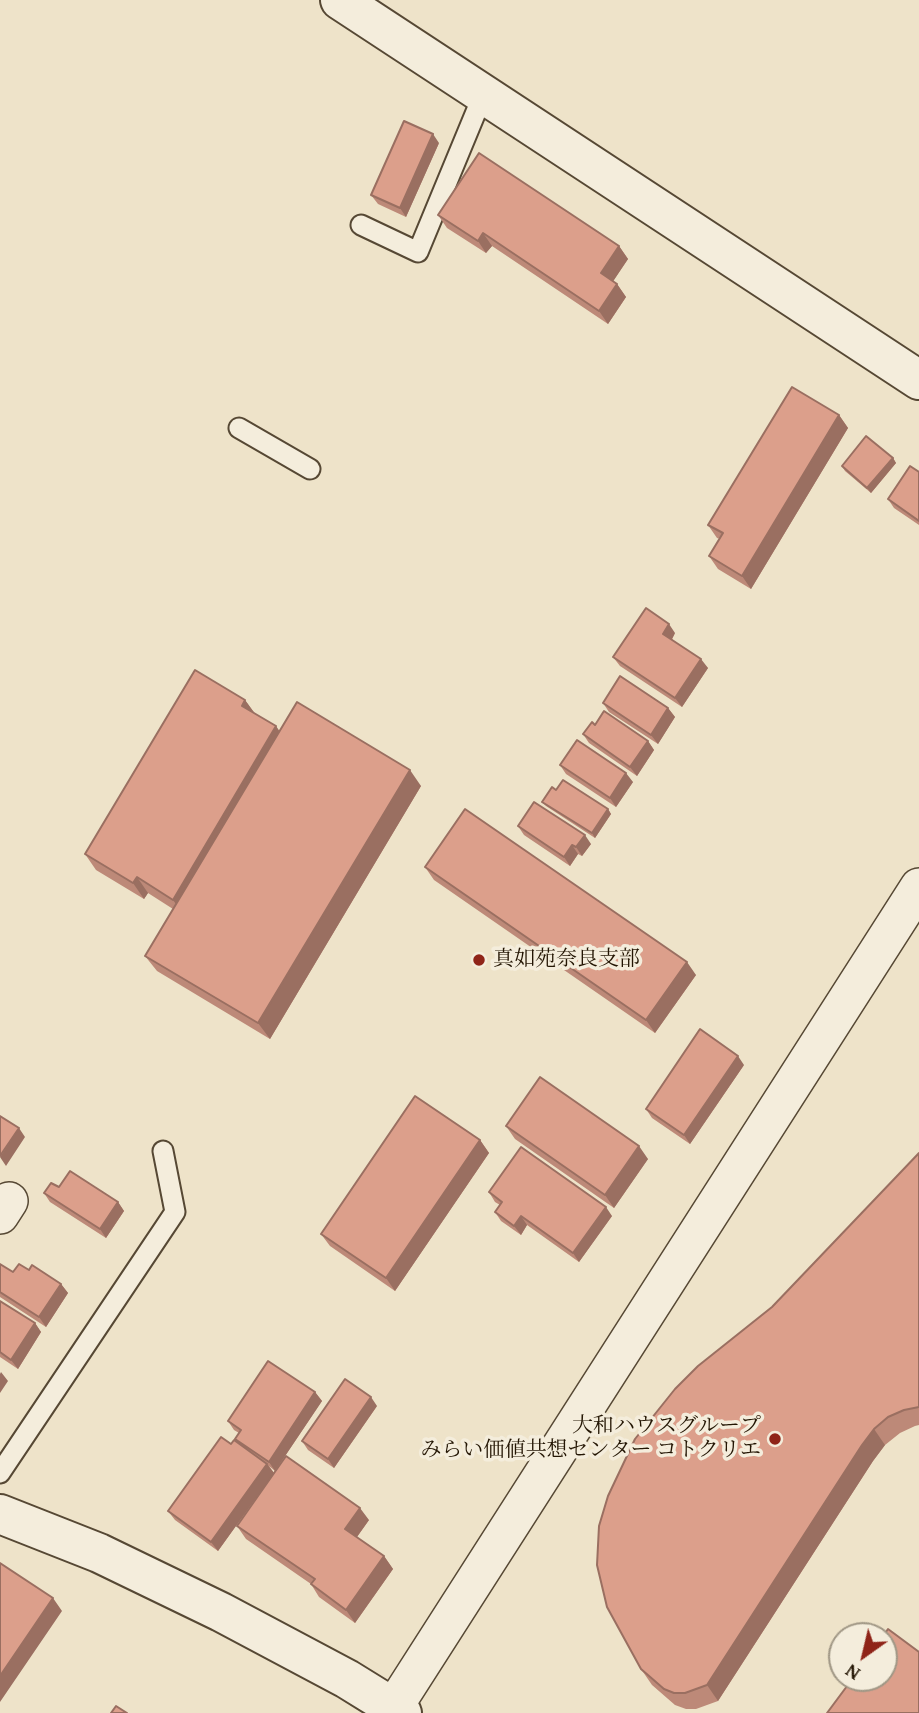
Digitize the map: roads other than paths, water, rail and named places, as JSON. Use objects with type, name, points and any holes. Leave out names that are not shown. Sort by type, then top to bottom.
[{"type":"street","points":[[340,0],[919,380]]},
{"type":"street","points":[[0,1514],[99,1553],[172,1588],[347,1679],[395,1711],[919,887]]},
{"type":"lane","points":[[361,225],[418,252],[483,95]]},
{"type":"lane","points":[[239,428],[310,469]]},
{"type":"lane","points":[[0,1473],[175,1212],[163,1151]]},
{"type":"place","name":"真如苑奈良支部","points":[[479,960]]},
{"type":"place","name":"大和ハウスグループ みらい価値共想センター コトクリエ","points":[[775,1439]]}]
